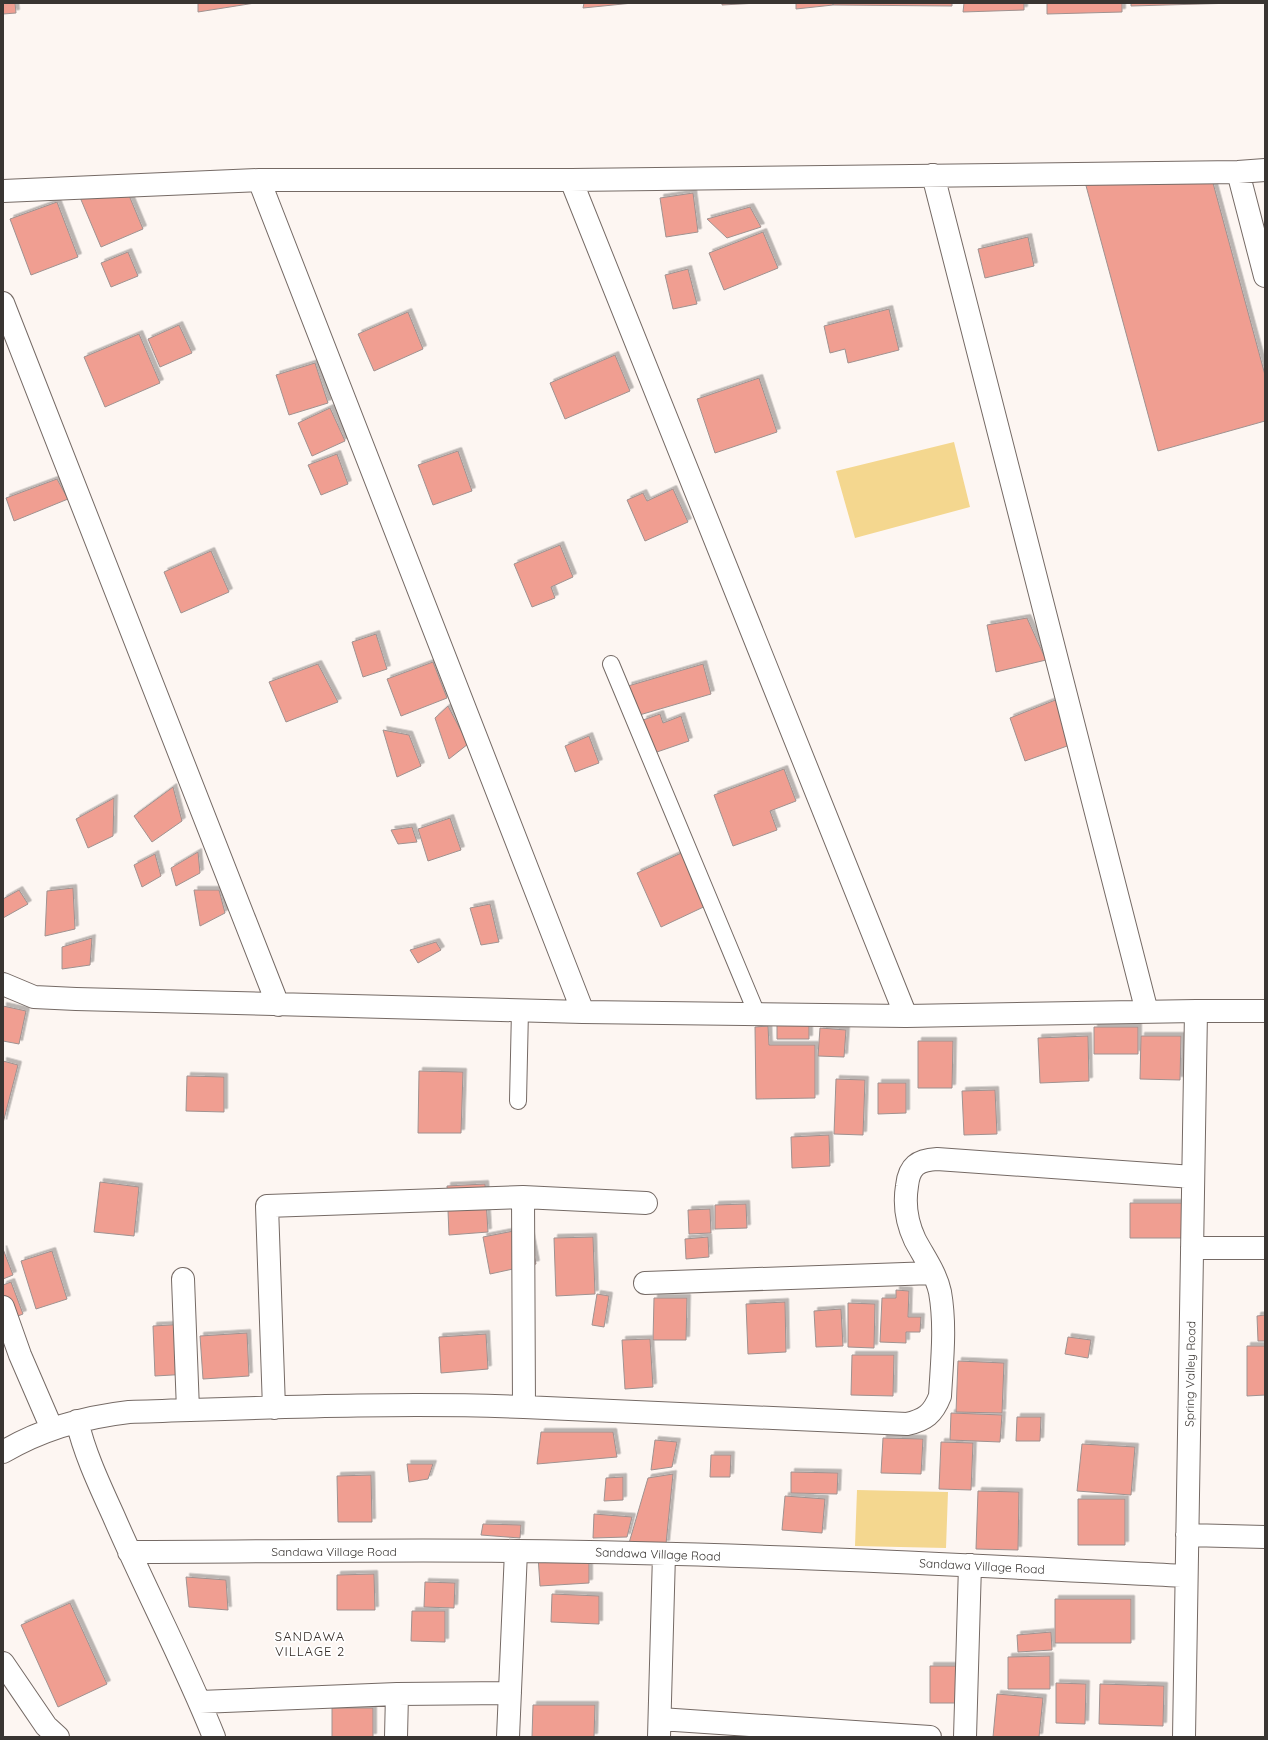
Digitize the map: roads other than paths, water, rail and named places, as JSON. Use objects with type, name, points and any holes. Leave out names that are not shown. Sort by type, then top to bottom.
[{"type":"street","points":[[3,191],[259,180],[570,180],[1238,172],[1265,170]]},
{"type":"street","points":[[1238,172],[1265,276]]},
{"type":"street","points":[[933,175],[1147,1012]]},
{"type":"street","points":[[259,180],[583,1012]]},
{"type":"street","points":[[570,180],[906,1016]]},
{"type":"street","points":[[3,303],[278,1005]]},
{"type":"street","points":[[3,984],[34,997],[278,1005],[583,1012],[906,1016],[1265,1011]]},
{"type":"street","name":"Spring Valley Road","points":[[1184,1737],[1196,1011]]},
{"type":"street","points":[[3,1452],[52,1429],[101,1415],[129,1412],[188,1410],[457,1405],[524,1406],[907,1424],[919,1421],[929,1415],[940,1396],[943,1336],[943,1308],[939,1290],[933,1274],[915,1240],[906,1211],[908,1178],[914,1166],[924,1160],[937,1159],[1193,1177]]},
{"type":"street","points":[[523,1197],[524,1406]]},
{"type":"street","points":[[274,1408],[267,1206],[523,1197],[646,1203]]},
{"type":"street","points":[[1192,1248],[1265,1248]]},
{"type":"street","points":[[645,1283],[933,1274]]},
{"type":"street","points":[[183,1279],[188,1410]]},
{"type":"street","points":[[3,1307],[20,1355],[52,1429]]},
{"type":"street","points":[[77,1421],[89,1460],[129,1552],[200,1702],[214,1737]]},
{"type":"street","points":[[1187,1535],[1265,1537]]},
{"type":"street","points":[[508,1737],[516,1551]]},
{"type":"street","name":"Sandawa Village Road","points":[[129,1552],[516,1551],[664,1554],[970,1565],[1186,1576]]},
{"type":"street","points":[[664,1554],[660,1728],[930,1737]]},
{"type":"street","points":[[965,1737],[970,1565]]},
{"type":"street","points":[[3,1663],[46,1726],[58,1737]]},
{"type":"street","points":[[200,1702],[397,1694],[510,1693]]},
{"type":"street","points":[[396,1737],[397,1694]]},
{"type":"lane","points":[[611,664],[757,1014]]},
{"type":"lane","points":[[518,1101],[520,1010]]},
{"type":"district","name":"SANDAWA VILLAGE 2","points":[[310,1644]]}]
